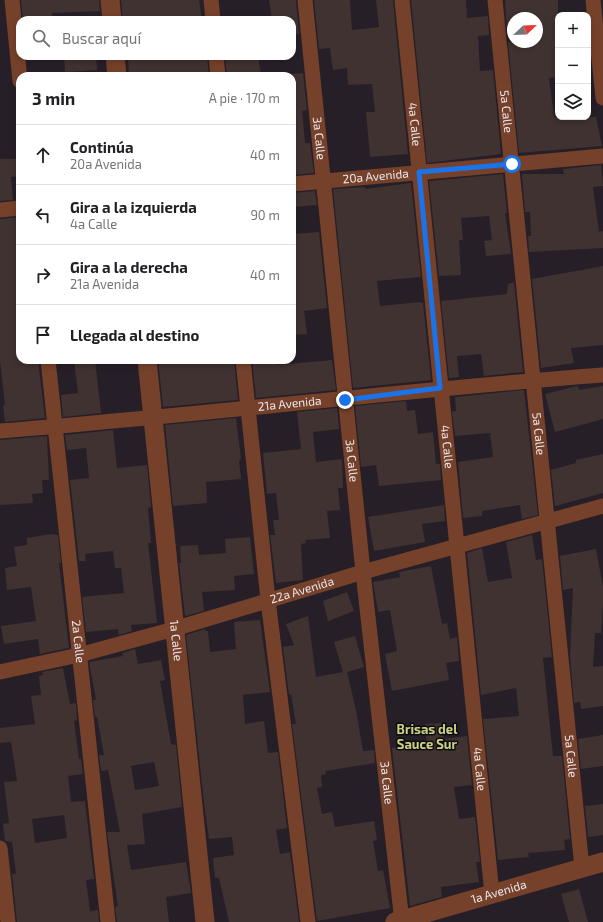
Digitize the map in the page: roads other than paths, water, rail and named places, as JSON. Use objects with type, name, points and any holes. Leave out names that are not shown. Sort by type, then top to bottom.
[{"type":"street","points":[[12,0],[16,40]]},
{"type":"street","points":[[110,0],[112,16]]},
{"type":"street","points":[[211,0],[213,16]]},
{"type":"street","name":"3a Calle","points":[[305,0],[322,181],[399,921]]},
{"type":"street","name":"4a Calle","points":[[402,0],[492,894]]},
{"type":"street","name":"5a Calle","points":[[495,0],[582,868]]},
{"type":"street","points":[[593,0],[603,98]]},
{"type":"street","points":[[18,60],[19,72]]},
{"type":"street","points":[[115,60],[117,72]]},
{"type":"street","points":[[216,60],[218,72]]},
{"type":"street","name":"20a Avenida","points":[[296,184],[603,156]]},
{"type":"street","points":[[0,210],[16,208]]},
{"type":"street","name":"2a Calle","points":[[48,364],[108,922]]},
{"type":"street","name":"1a Calle","points":[[147,364],[205,922]]},
{"type":"street","points":[[244,364],[268,600],[308,922]]},
{"type":"street","name":"21a Avenida","points":[[0,431],[153,416],[345,400],[440,388],[603,375]]},
{"type":"street","name":"22a Avenida","points":[[0,672],[79,655],[174,630],[363,572],[603,506]]},
{"type":"street","points":[[0,848],[8,922]]},
{"type":"street","name":"1a Avenida","points":[[399,921],[603,862]]},
{"type":"district","name":"Brisas del Sauce Sur","points":[[427,736]]}]
